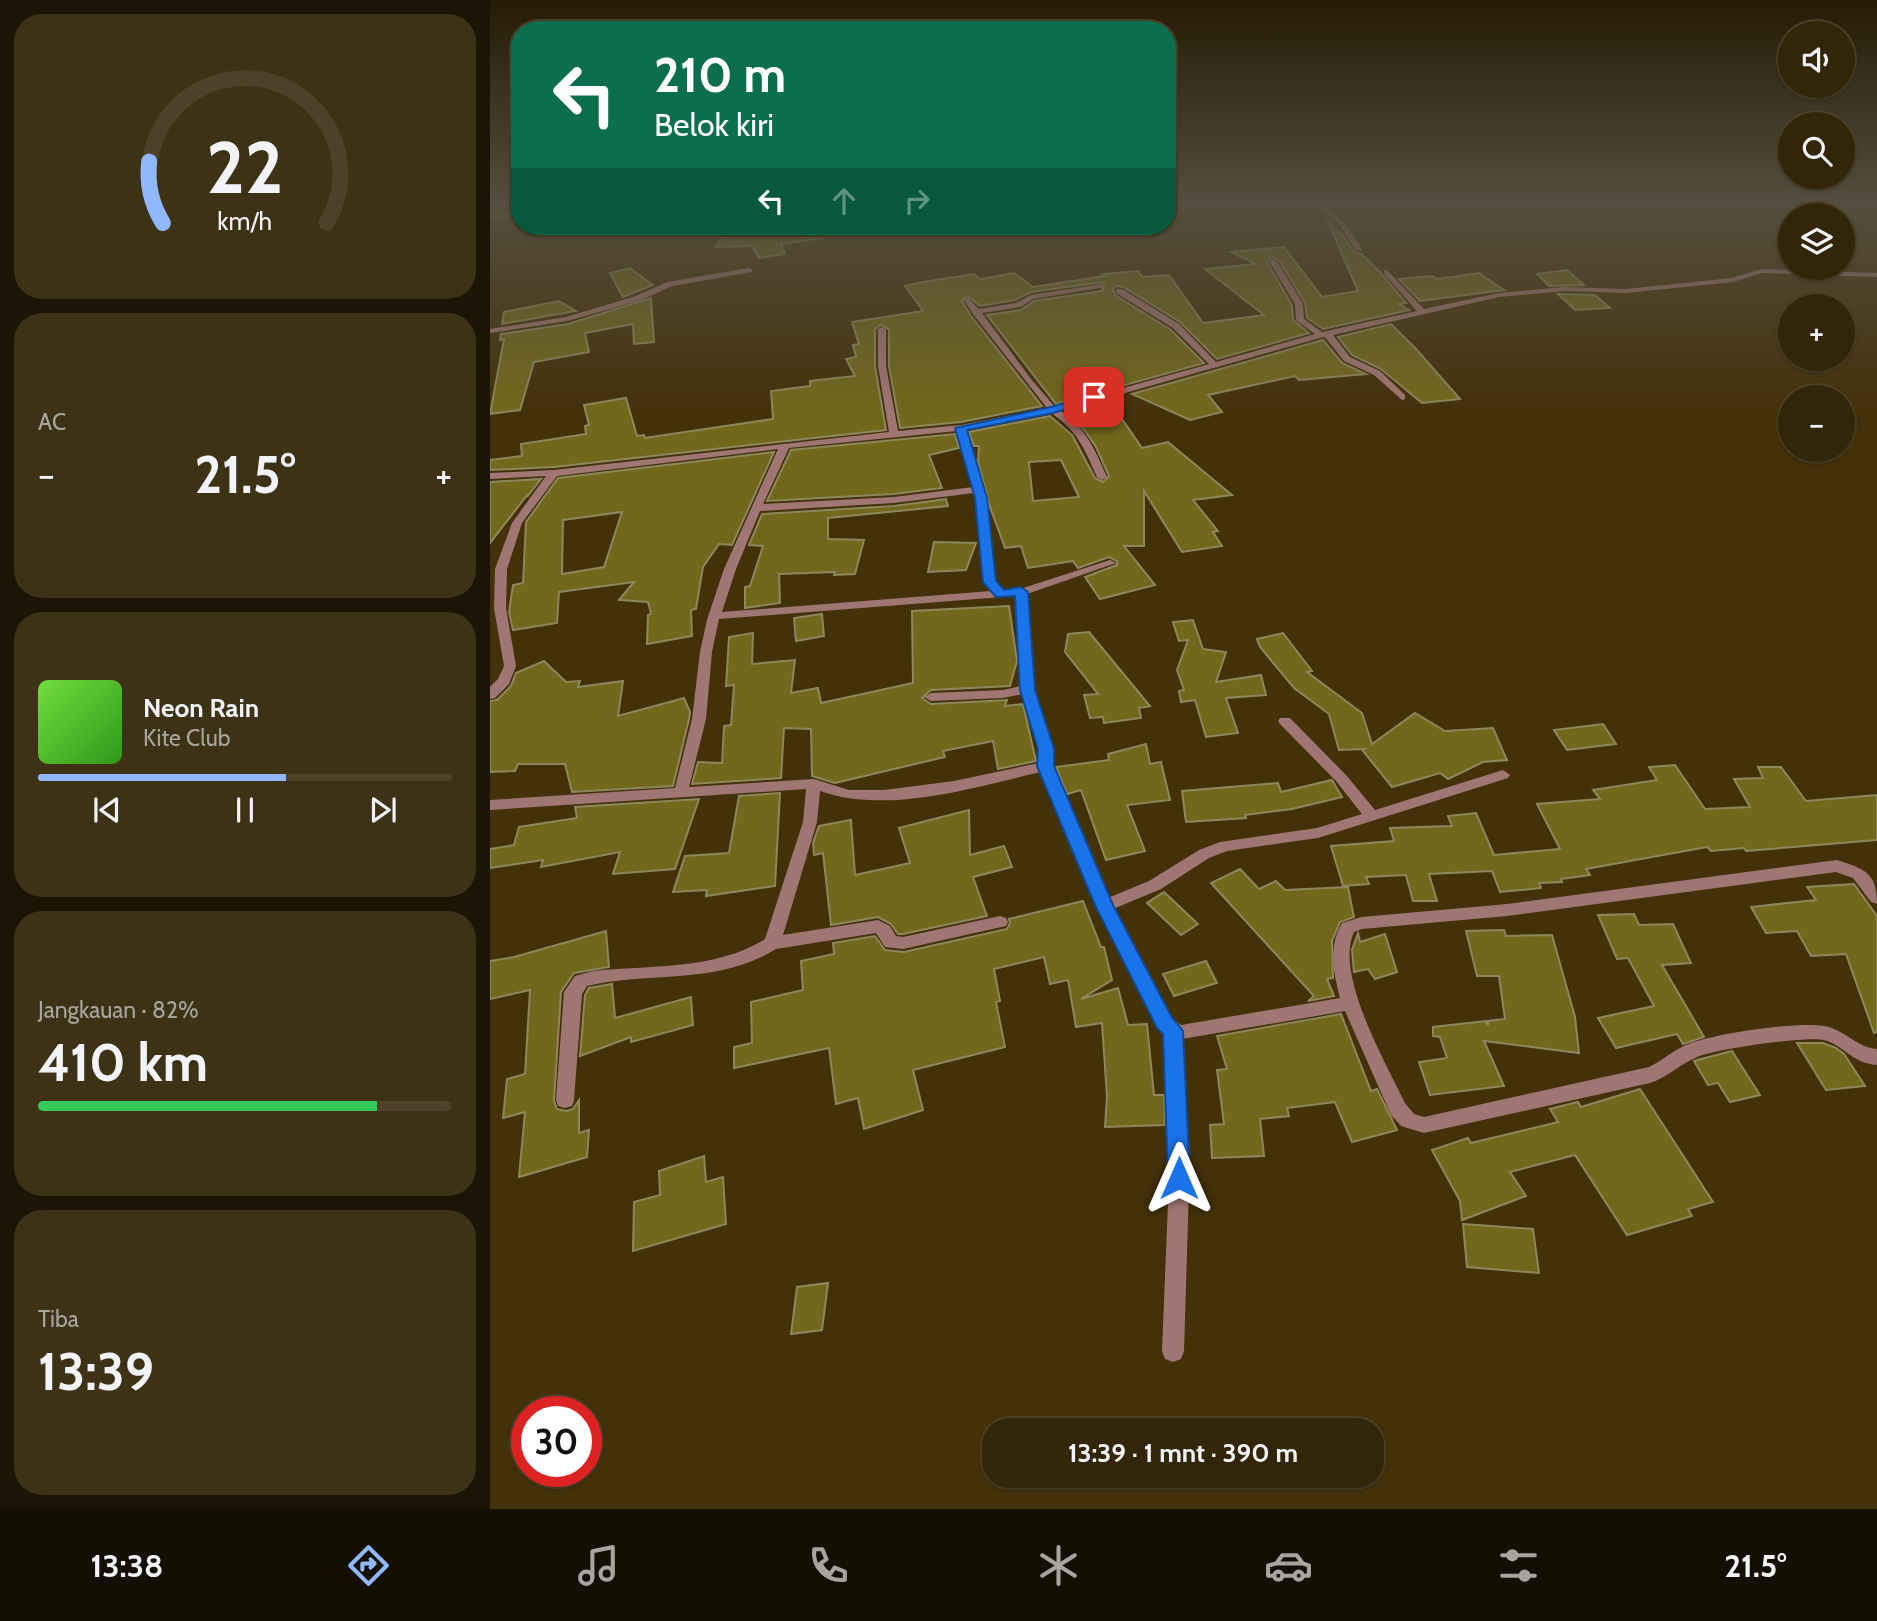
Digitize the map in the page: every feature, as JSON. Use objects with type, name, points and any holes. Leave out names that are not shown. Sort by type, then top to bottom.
[{"type":"street","points":[[490,331],[568,319],[636,299],[670,284],[735,272]]},
{"type":"street","points":[[1280,272],[1299,304],[1300,320],[1324,334],[1348,359],[1377,373],[1402,397]]},
{"type":"street","points":[[1387,272],[1421,311]]},
{"type":"street","points":[[490,476],[554,474],[785,445],[961,428],[1053,410],[1324,334],[1499,295],[1565,289],[1632,290],[1733,279],[1756,272]]},
{"type":"street","points":[[1802,272],[1877,275]]},
{"type":"street","points":[[976,312],[1018,305],[1031,297],[1099,286]]},
{"type":"street","points":[[1118,291],[1176,326],[1213,364]]},
{"type":"street","points":[[968,300],[1053,410],[1071,422],[1085,439],[1102,477]]},
{"type":"street","points":[[883,329],[882,366],[894,435]]},
{"type":"street","points":[[961,428],[978,489],[989,578],[1000,594]]},
{"type":"street","points":[[680,794],[689,768],[702,695],[707,646],[715,616],[725,586],[785,445]]},
{"type":"street","points":[[490,695],[503,681],[510,666],[495,588],[517,523],[554,474]]},
{"type":"street","points":[[758,508],[894,500],[978,489]]},
{"type":"street","points":[[715,616],[1021,592],[1110,563]]},
{"type":"street","points":[[1021,592],[1028,690],[1046,749],[1045,766],[1104,905],[1164,1022],[1173,1031],[1180,1154],[1173,1351]]},
{"type":"street","points":[[931,697],[1003,694],[1028,690]]},
{"type":"street","points":[[1284,721],[1341,778],[1373,817]]},
{"type":"street","points":[[490,805],[814,784],[844,794],[862,796],[929,788],[1045,766]]},
{"type":"street","points":[[1104,905],[1155,885],[1204,854],[1225,846],[1318,833],[1503,775]]},
{"type":"street","points":[[772,943],[810,822],[814,784]]},
{"type":"street","points":[[1877,898],[1859,874],[1837,866],[1507,910],[1362,923],[1348,927],[1340,939],[1350,1003],[1398,1109],[1408,1120],[1424,1125],[1650,1075],[1666,1070],[1691,1050],[1712,1046],[1818,1033],[1838,1038],[1862,1056],[1877,1057]]},
{"type":"street","points":[[565,1100],[573,992],[581,981],[706,966],[760,952],[772,943],[878,926],[884,930],[891,942],[903,943],[1000,922]]},
{"type":"street","points":[[1173,1031],[1195,1030],[1350,1003]]},
{"type":"building","points":[[636,272],[653,285],[623,297],[610,273]]},
{"type":"building","points":[[1139,272],[1142,277],[1169,275],[1203,323],[1264,315],[1209,272],[1273,272],[1292,305],[1293,320],[1309,333],[1217,359],[1180,322],[1123,287],[1116,286],[1113,289],[1115,295],[1171,330],[1204,363],[1118,387],[1092,375],[1103,391],[1056,404],[987,315],[1021,310],[1034,301],[1102,291],[1104,282],[1031,292],[1015,300],[980,306],[967,296],[962,301],[971,316],[1042,406],[961,422],[900,428],[889,366],[889,329],[881,325],[875,329],[875,366],[886,430],[554,467],[490,470],[490,460],[522,456],[521,444],[586,434],[585,426],[589,425],[584,405],[626,398],[637,436],[644,435],[645,438],[773,419],[771,391],[810,386],[810,381],[855,376],[846,359],[856,357],[853,345],[859,344],[852,322],[923,311],[905,286],[923,282],[974,274],[981,279],[1014,273],[1033,287],[1105,276],[1102,274]]},
{"type":"building","points":[[1287,272],[1303,272],[1322,297],[1358,291],[1350,272],[1380,272],[1406,303],[1399,304],[1409,310],[1323,329],[1307,318],[1305,303]]},
{"type":"building","points":[[1570,272],[1584,285],[1549,286],[1537,274]]},
{"type":"building","points":[[1479,273],[1504,290],[1420,301],[1399,279],[1433,276],[1437,279]]},
{"type":"building","points":[[1558,294],[1595,295],[1610,308],[1575,310]]},
{"type":"building","points":[[651,298],[654,342],[634,344],[633,324],[585,333],[589,352],[534,362],[520,410],[490,414],[504,339],[500,340],[501,334],[568,324]]},
{"type":"building","points":[[559,301],[576,311],[502,324],[504,312]]},
{"type":"building","points":[[1391,324],[1460,399],[1422,403],[1381,369],[1352,355],[1338,337]]},
{"type":"building","points":[[1323,340],[1342,363],[1366,374],[1299,380],[1295,376],[1208,395],[1222,412],[1190,420],[1132,394]]},
{"type":"building","points":[[1109,400],[1142,448],[1168,442],[1232,495],[1193,500],[1218,531],[1213,532],[1222,546],[1182,552],[1144,491],[1144,546],[1124,546],[1155,585],[1100,599],[1085,577],[1117,565],[1117,561],[1109,557],[1078,568],[1073,561],[1028,568],[1021,546],[1005,548],[978,462],[979,446],[974,446],[969,432],[1050,416],[1072,435],[1095,478],[1103,482],[1109,476],[1096,447],[1067,412]],"holes":[[[1061,460],[1079,497],[1033,501],[1029,462]]]},
{"type":"building","points":[[955,434],[959,448],[929,455],[942,488],[894,494],[767,501],[791,450]]},
{"type":"building","points":[[774,452],[732,545],[719,544],[703,567],[696,609],[691,610],[692,636],[647,644],[648,615],[651,614],[648,602],[619,600],[634,582],[559,592],[557,623],[513,630],[509,612],[513,585],[523,583],[526,522],[558,478]],"holes":[[[622,512],[604,567],[562,574],[563,520]]]},
{"type":"building","points":[[541,479],[527,497],[528,494],[490,543],[490,482]]},
{"type":"building","points":[[946,499],[948,506],[828,518],[828,539],[864,540],[855,574],[779,574],[780,603],[745,608],[745,587],[750,586],[763,546],[749,545],[762,514],[894,506]]},
{"type":"building","points":[[934,542],[976,543],[966,570],[928,572]]},
{"type":"building","points":[[1009,606],[1017,661],[1010,686],[931,690],[922,698],[931,704],[1007,700],[1005,706],[1023,704],[1036,761],[998,769],[993,741],[943,751],[945,757],[835,783],[812,776],[811,729],[784,728],[781,778],[692,784],[698,762],[722,763],[724,726],[731,725],[734,685],[726,686],[729,637],[753,633],[752,664],[795,660],[791,693],[818,688],[821,703],[913,683],[912,611]]},
{"type":"building","points":[[822,614],[824,636],[796,641],[794,618]]},
{"type":"building","points":[[1193,620],[1203,649],[1226,652],[1216,682],[1261,675],[1266,695],[1226,698],[1238,733],[1206,737],[1195,700],[1181,702],[1179,691],[1184,690],[1177,670],[1188,640],[1179,641],[1173,622]]},
{"type":"building","points":[[1089,632],[1150,706],[1139,708],[1141,718],[1104,723],[1103,717],[1090,718],[1084,695],[1098,694],[1065,652],[1068,634]]},
{"type":"building","points":[[1283,633],[1312,671],[1307,672],[1362,713],[1372,744],[1415,713],[1445,731],[1493,728],[1507,760],[1483,762],[1448,779],[1440,773],[1392,787],[1363,751],[1365,749],[1339,750],[1329,714],[1294,688],[1260,647],[1257,639]]},
{"type":"building","points":[[544,661],[566,682],[580,681],[578,687],[623,681],[618,716],[684,698],[690,712],[673,786],[572,792],[565,764],[518,764],[515,771],[490,772],[490,701],[497,700],[511,686],[516,673]]},
{"type":"building","points":[[1603,724],[1616,744],[1567,750],[1554,730]]},
{"type":"building","points":[[1146,744],[1150,764],[1161,762],[1170,800],[1127,805],[1145,851],[1106,860],[1081,790],[1067,794],[1056,767],[1109,760],[1108,754]]},
{"type":"building","points":[[1675,765],[1705,809],[1750,807],[1734,779],[1763,778],[1758,767],[1781,767],[1806,801],[1877,795],[1877,840],[1746,851],[1744,848],[1711,851],[1707,847],[1586,869],[1590,875],[1561,879],[1562,882],[1539,883],[1541,888],[1500,892],[1492,871],[1429,874],[1437,901],[1413,901],[1406,875],[1366,877],[1369,884],[1343,886],[1331,846],[1394,841],[1390,828],[1452,826],[1448,816],[1476,813],[1494,855],[1560,849],[1537,804],[1600,799],[1593,790],[1657,780],[1649,767]]},
{"type":"building","points":[[1332,780],[1342,797],[1292,809],[1245,815],[1246,818],[1186,822],[1182,791],[1278,783],[1281,792]]},
{"type":"building","points":[[780,793],[775,886],[706,896],[707,890],[673,892],[685,856],[729,853],[739,796]]},
{"type":"building","points":[[699,799],[675,869],[613,874],[620,852],[541,867],[543,860],[490,868],[490,849],[514,845],[519,827],[577,818],[575,807]]},
{"type":"building","points":[[969,810],[970,855],[1004,846],[1012,867],[973,877],[987,916],[903,934],[898,934],[891,924],[878,917],[831,925],[823,853],[814,855],[813,843],[819,826],[851,820],[855,875],[910,863],[899,828]]},
{"type":"building","points":[[1240,869],[1259,889],[1276,881],[1285,890],[1348,887],[1354,917],[1340,922],[1332,941],[1333,978],[1327,979],[1334,996],[1308,1001],[1314,996],[1211,883]]},
{"type":"building","points":[[1854,884],[1877,916],[1877,1032],[1874,1033],[1846,954],[1811,956],[1797,931],[1766,933],[1751,907],[1816,900],[1807,887]]},
{"type":"building","points":[[1164,892],[1198,924],[1181,935],[1147,903]]},
{"type":"building","points":[[1083,901],[1101,947],[1104,947],[1112,980],[1081,999],[1118,988],[1128,1025],[1147,1024],[1154,1095],[1164,1095],[1165,1125],[1105,1127],[1107,1097],[1102,1023],[1076,1027],[1068,980],[1050,984],[1044,957],[994,969],[1000,1001],[996,1002],[1005,1047],[913,1070],[923,1110],[864,1129],[858,1098],[836,1104],[829,1048],[734,1068],[734,1047],[752,1043],[751,1002],[803,990],[801,961],[834,954],[833,943],[875,936],[885,950],[904,952],[1007,929],[1009,919]]},
{"type":"building","points":[[1634,914],[1639,925],[1673,924],[1691,963],[1662,965],[1704,1037],[1683,1044],[1677,1034],[1616,1048],[1598,1018],[1654,1006],[1628,958],[1617,959],[1598,915]]},
{"type":"building","points":[[1504,930],[1506,936],[1552,935],[1575,1017],[1579,1053],[1484,1041],[1504,1086],[1430,1095],[1419,1062],[1447,1058],[1440,1037],[1433,1036],[1433,1027],[1486,1021],[1488,1025],[1488,1021],[1505,1019],[1499,976],[1477,976],[1466,931]]},
{"type":"building","points":[[606,931],[609,967],[574,973],[561,992],[554,1101],[557,1109],[566,1111],[573,1109],[579,1100],[579,1133],[589,1130],[587,1157],[519,1177],[525,1112],[503,1118],[507,1079],[525,1074],[530,990],[490,999],[490,961],[514,957]]},
{"type":"building","points":[[1358,933],[1360,942],[1385,934],[1397,972],[1375,979],[1368,969],[1354,972],[1352,950]]},
{"type":"building","points":[[1206,961],[1217,983],[1174,996],[1163,974]]},
{"type":"building","points":[[612,984],[615,1018],[691,997],[693,1025],[631,1042],[631,1037],[580,1056],[585,995],[589,988]]},
{"type":"building","points":[[1341,1014],[1371,1091],[1377,1089],[1397,1130],[1352,1142],[1335,1102],[1287,1108],[1289,1116],[1260,1119],[1264,1156],[1212,1158],[1210,1125],[1224,1124],[1217,1070],[1227,1069],[1217,1036]]},
{"type":"building","points":[[1797,1043],[1823,1043],[1836,1048],[1844,1054],[1865,1086],[1826,1090]]},
{"type":"building","points":[[1732,1051],[1760,1095],[1730,1102],[1718,1083],[1708,1085],[1694,1061]]},
{"type":"building","points":[[1640,1089],[1713,1202],[1688,1209],[1692,1216],[1627,1235],[1575,1155],[1510,1172],[1526,1196],[1462,1220],[1460,1201],[1432,1150],[1468,1138],[1471,1143],[1558,1122],[1550,1109],[1578,1102],[1581,1107]]},
{"type":"building","points":[[704,1156],[706,1182],[723,1177],[726,1224],[633,1251],[634,1202],[660,1195],[659,1171]]},
{"type":"building","points":[[1463,1224],[1533,1229],[1539,1273],[1467,1267]]},
{"type":"building","points":[[828,1283],[822,1330],[791,1334],[797,1287]]},
{"type":"route","points":[[1094,397],[1053,410],[961,428],[981,498],[990,582],[1000,594],[1021,592],[1028,690],[1046,749],[1045,766],[1104,905],[1164,1022],[1173,1031],[1179,1178]]}]
